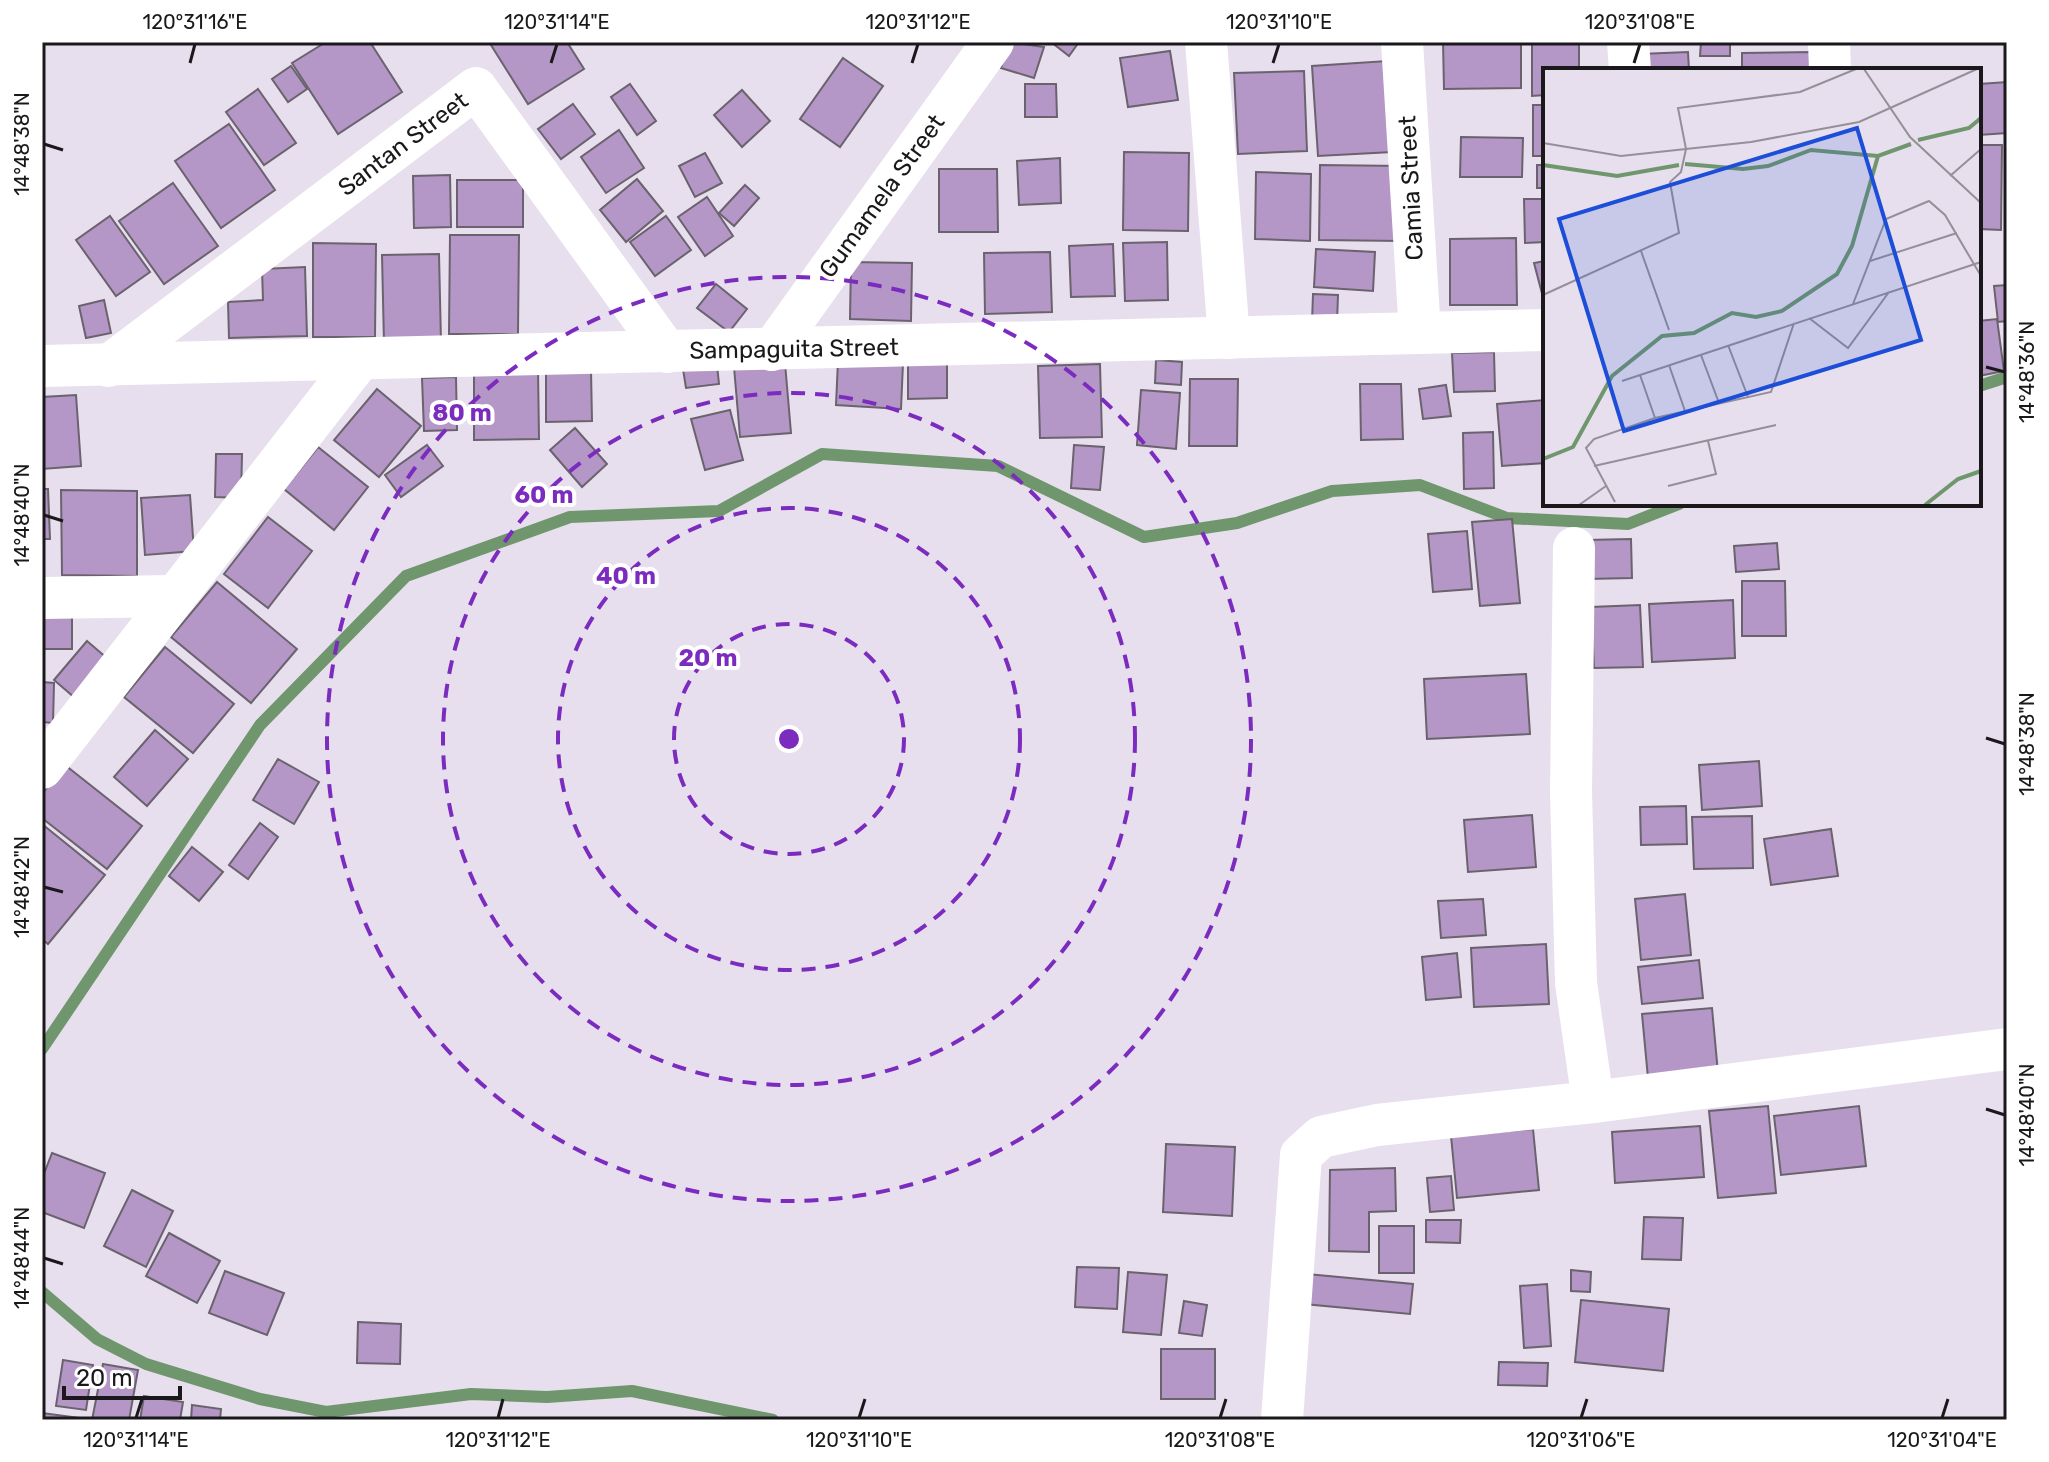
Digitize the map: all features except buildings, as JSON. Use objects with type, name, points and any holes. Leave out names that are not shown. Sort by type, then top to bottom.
[{"type":"street","name":"Gumamela Street","points":[[772,350],[993,42]]},
{"type":"street","points":[[1206,42],[1229,338]]},
{"type":"street","name":"Camia Street","points":[[1402,42],[1420,333]]},
{"type":"street","points":[[1628,42],[1630,68]]},
{"type":"street","points":[[1829,42],[1830,68]]},
{"type":"street","name":"Santan Street","points":[[108,366],[476,88],[667,352]]},
{"type":"street","name":"Sampaguita Street","points":[[42,366],[1543,330]]},
{"type":"street","points":[[42,768],[360,359]]},
{"type":"street","points":[[1574,548],[1571,792],[1576,983],[1593,1102]]},
{"type":"street","points":[[42,598],[174,596]]},
{"type":"street","points":[[1282,1420],[1301,1155],[1321,1137],[1377,1125],[1593,1102],[2007,1049]]},
{"type":"waterway","points":[[1981,385],[2007,377]]},
{"type":"waterway","points":[[42,1049],[260,725],[406,576],[570,517],[719,511],[822,454],[998,466],[1144,537],[1237,523],[1332,491],[1420,485],[1507,518],[1628,524],[1674,506]]},
{"type":"waterway","points":[[42,1292],[97,1339],[146,1364],[260,1399],[326,1412],[471,1394],[547,1397],[632,1391],[773,1420]]}]
